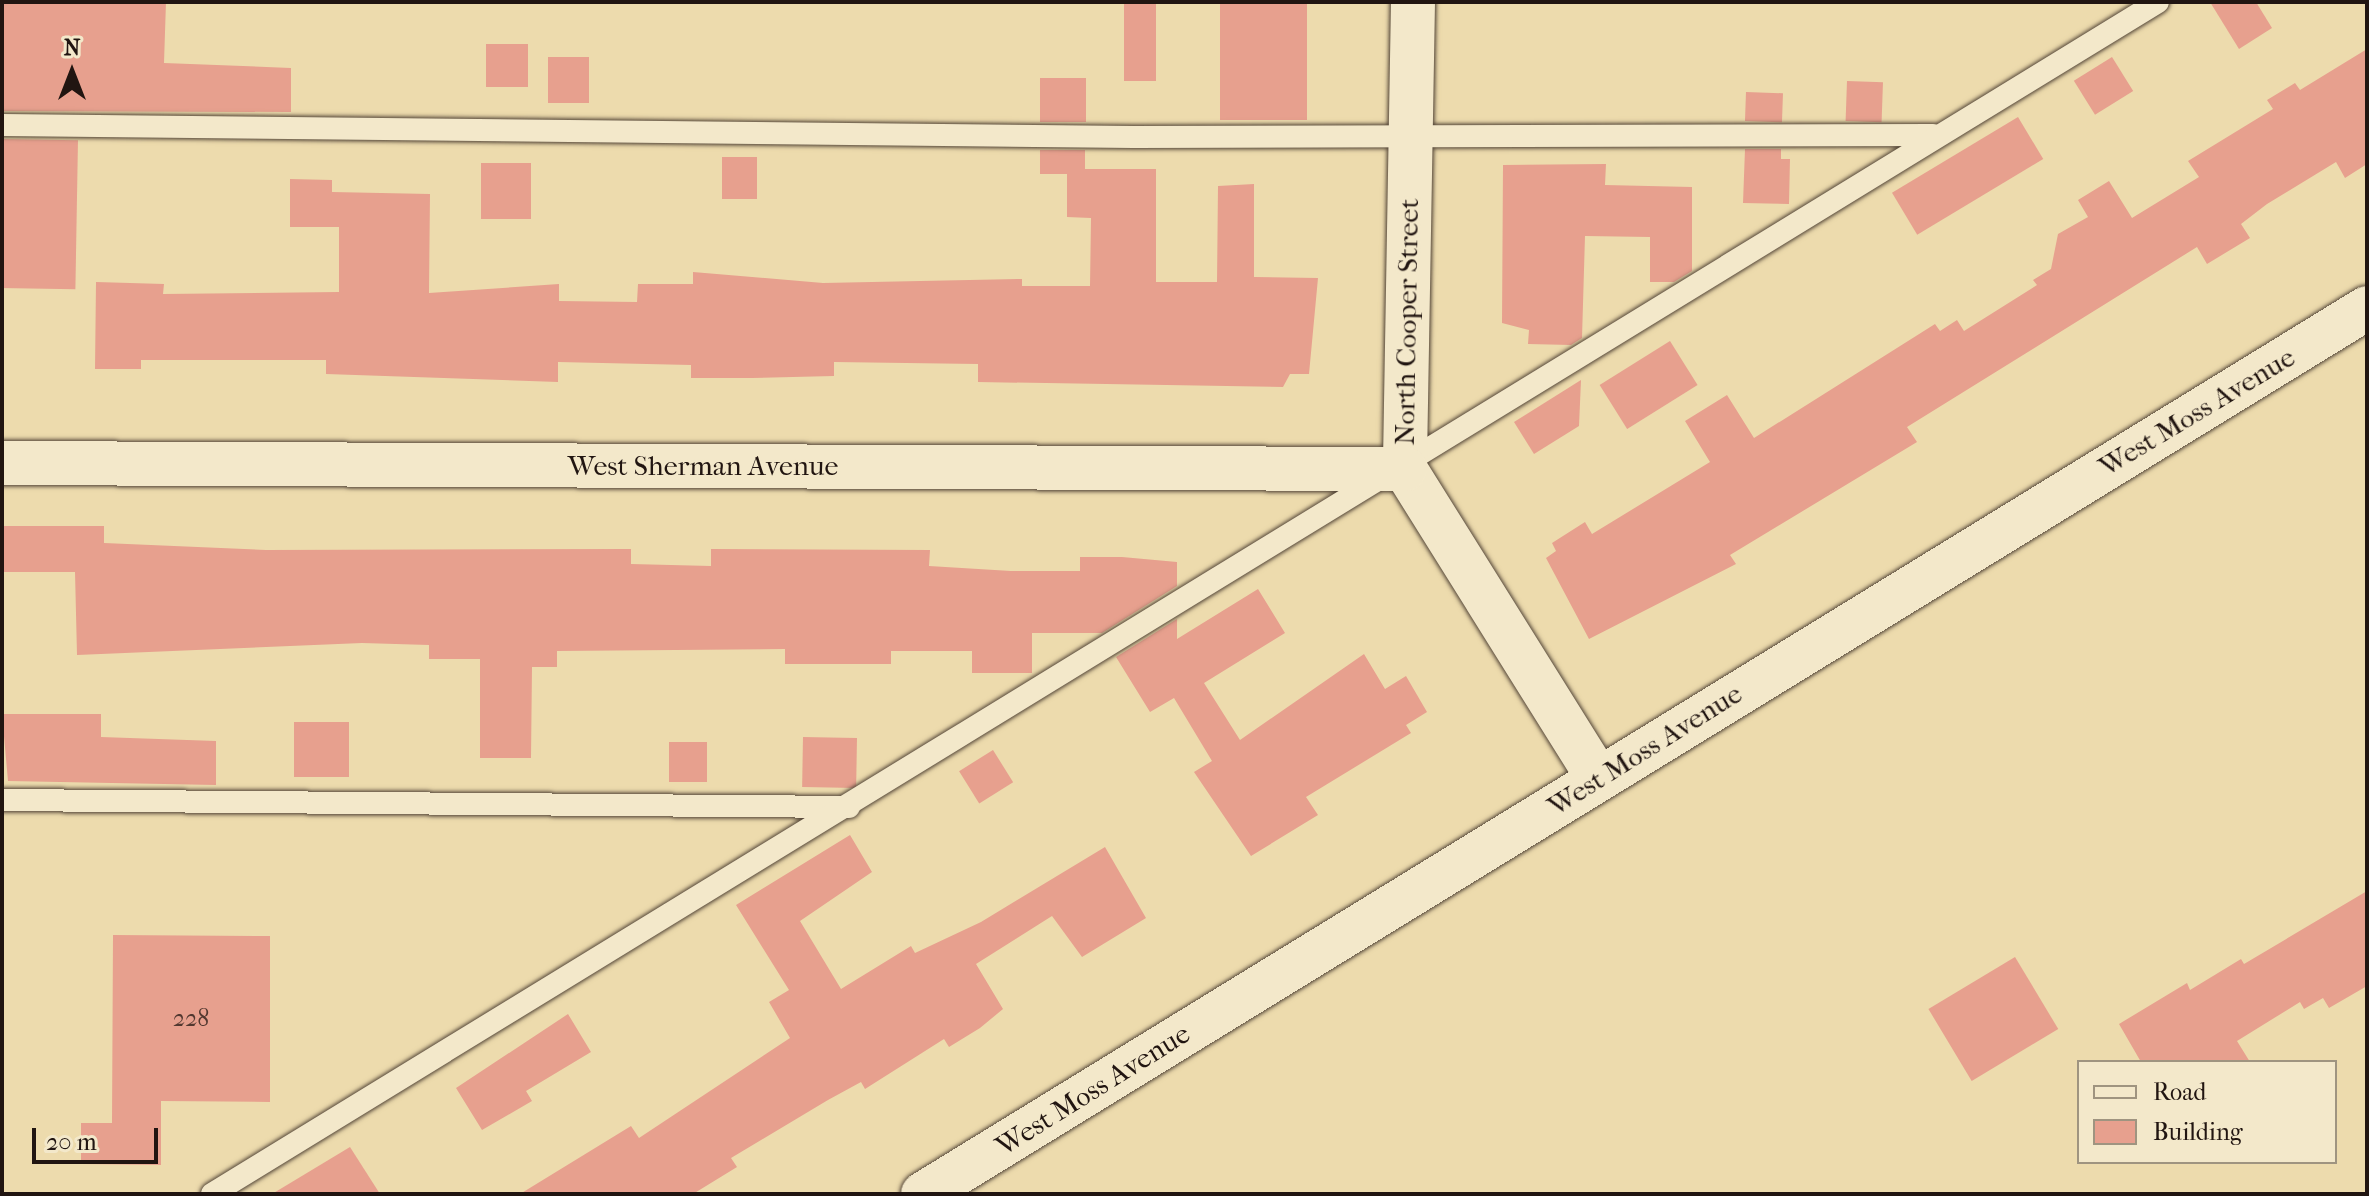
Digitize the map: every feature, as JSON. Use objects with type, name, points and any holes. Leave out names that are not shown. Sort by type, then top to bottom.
[{"type":"street","name":"North Cooper Street","points":[[1413,2],[1405,469],[1598,778]]},
{"type":"street","name":"West Moss Avenue","points":[[923,1194],[2367,308]]},
{"type":"street","name":"West Sherman Avenue","points":[[2,463],[1405,469]]},
{"type":"lane","points":[[212,1194],[1405,469],[1934,135],[2158,2]]},
{"type":"lane","points":[[2,125],[1134,137],[1411,133],[1934,135]]},
{"type":"lane","points":[[2,800],[850,807]]},
{"type":"building","points":[[2,2],[166,2],[164,63],[291,68],[291,112],[2,111]]},
{"type":"building","points":[[1124,2],[1156,2],[1156,81],[1124,81]]},
{"type":"building","points":[[1220,2],[1307,2],[1307,120],[1220,120]]},
{"type":"building","points":[[2210,2],[2256,2],[2272,28],[2239,49]]},
{"type":"building","points":[[486,44],[528,44],[528,87],[486,87]]},
{"type":"building","points":[[2367,49],[2367,164],[2345,178],[2336,162],[2267,204],[2241,224],[2250,238],[2207,264],[2197,247],[1907,427],[1917,442],[1730,555],[1736,564],[1589,639],[1546,558],[1556,551],[1552,543],[1585,522],[1592,534],[1710,462],[1685,421],[1727,395],[1754,438],[1935,324],[1940,331],[1957,320],[1964,331],[2037,285],[2033,280],[2051,269],[2058,234],[2088,217],[2078,200],[2109,181],[2132,218],[2199,177],[2188,161],[2273,109],[2267,100],[2295,83],[2300,90]]},
{"type":"building","points":[[548,57],[589,57],[589,103],[548,103]]},
{"type":"building","points":[[2112,57],[2133,91],[2095,115],[2074,81]]},
{"type":"building","points":[[1040,78],[1086,78],[1086,122],[1040,122]]},
{"type":"building","points":[[1847,81],[1883,82],[1882,122],[1846,121]]},
{"type":"building","points":[[1746,92],[1783,93],[1782,122],[1745,121]]},
{"type":"building","points":[[2018,117],[2043,159],[1917,235],[1892,193]]},
{"type":"building","points":[[2,139],[78,140],[75,289],[2,288]]},
{"type":"building","points":[[1745,149],[1781,149],[1781,159],[1790,159],[1789,204],[1743,203]]},
{"type":"building","points":[[1040,150],[1085,150],[1085,169],[1156,169],[1156,282],[1217,282],[1218,186],[1254,184],[1254,277],[1318,278],[1309,374],[1290,374],[1283,387],[978,382],[978,364],[834,362],[834,376],[691,378],[691,365],[558,362],[558,382],[326,374],[326,360],[141,360],[141,369],[95,369],[96,282],[164,284],[163,294],[339,292],[339,227],[290,227],[290,179],[332,180],[332,192],[430,194],[429,293],[559,284],[559,301],[637,302],[638,284],[693,284],[693,272],[823,283],[1022,279],[1022,286],[1090,286],[1091,218],[1067,217],[1067,174],[1040,174]]},
{"type":"building","points":[[722,157],[757,157],[757,199],[722,199]]},
{"type":"building","points":[[481,163],[531,163],[531,219],[481,219]]},
{"type":"building","points":[[1606,164],[1605,185],[1692,187],[1692,271],[1674,282],[1650,282],[1650,237],[1585,236],[1582,338],[1571,345],[1528,344],[1529,330],[1502,323],[1503,165]]},
{"type":"building","points":[[1670,341],[1698,385],[1627,429],[1600,385]]},
{"type":"building","points":[[1581,380],[1579,426],[1534,454],[1514,422]]},
{"type":"building","points":[[2,526],[104,526],[104,543],[266,550],[631,549],[631,564],[711,566],[711,549],[930,550],[929,566],[1011,571],[1080,571],[1080,557],[1122,557],[1177,562],[1177,586],[1102,633],[1032,633],[1032,673],[972,673],[972,651],[891,651],[891,664],[785,664],[785,649],[557,651],[557,667],[532,667],[531,758],[480,758],[480,659],[429,659],[429,645],[362,643],[77,655],[75,572],[2,572]]},
{"type":"building","points":[[1258,589],[1285,633],[1204,683],[1240,740],[1364,654],[1385,689],[1406,676],[1427,712],[1406,725],[1411,733],[1306,797],[1318,815],[1251,856],[1194,772],[1212,761],[1174,698],[1150,712],[1116,657],[1177,619],[1177,639]]},
{"type":"building","points":[[2,714],[101,714],[101,737],[216,741],[216,785],[8,781]]},
{"type":"building","points":[[294,722],[349,722],[349,777],[294,777]]},
{"type":"building","points":[[803,737],[857,738],[856,788],[802,787]]},
{"type":"building","points":[[669,742],[707,742],[707,782],[669,782]]},
{"type":"building","points":[[993,750],[1013,782],[979,803],[959,771]]},
{"type":"building","points":[[850,835],[872,872],[800,921],[841,989],[911,946],[915,953],[981,922],[1105,847],[1146,918],[1082,957],[1052,916],[976,964],[1003,1009],[980,1028],[949,1047],[944,1039],[865,1089],[861,1082],[828,1100],[731,1158],[737,1167],[693,1194],[520,1194],[631,1126],[639,1138],[790,1038],[769,1002],[789,990],[736,905]]},
{"type":"building","points":[[2367,891],[2367,986],[2329,1008],[2323,998],[2304,1009],[2300,1002],[2237,1041],[2249,1060],[2140,1060],[2119,1024],[2187,983],[2190,990],[2241,959],[2244,964]]},
{"type":"building","points":[[113,935],[270,936],[270,1102],[161,1101],[161,1165],[81,1164],[81,1123],[112,1123]]},
{"type":"building","points":[[2015,957],[2058,1029],[1972,1081],[1928,1009]]},
{"type":"building","points":[[568,1014],[591,1052],[526,1091],[532,1101],[482,1130],[456,1088]]},
{"type":"building","points":[[350,1147],[380,1194],[272,1194]]}]
